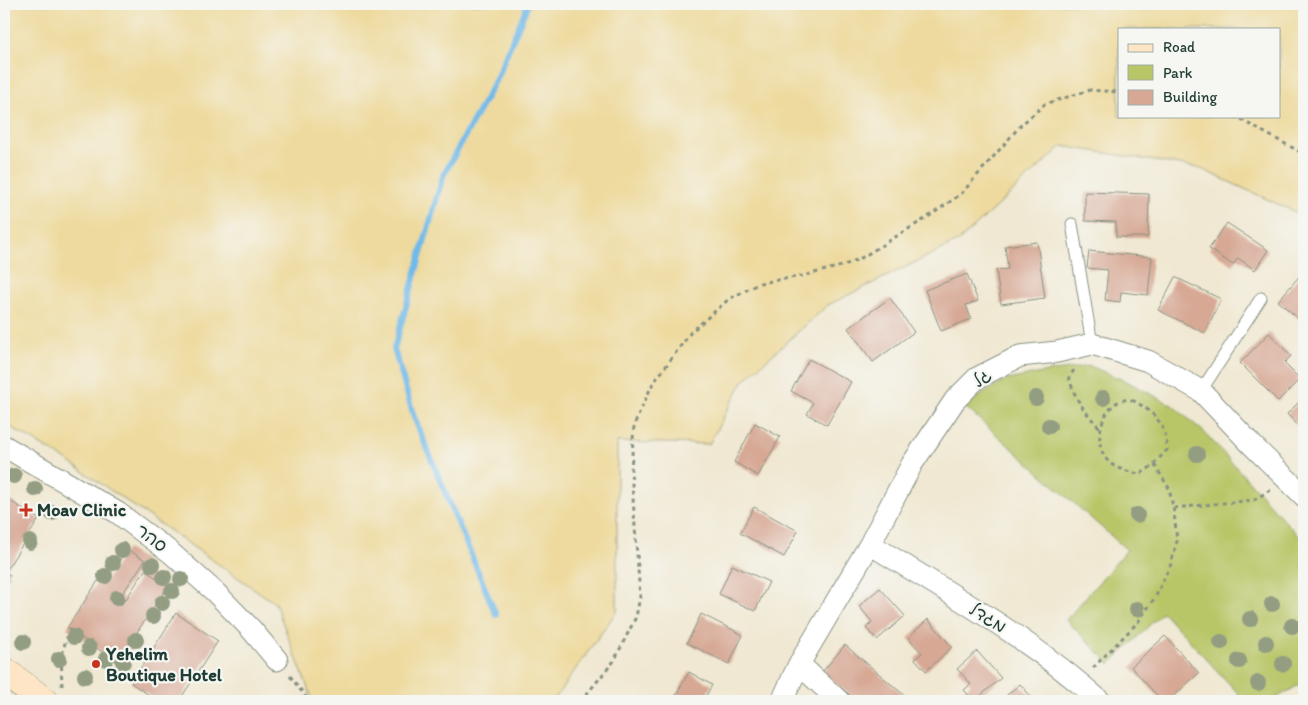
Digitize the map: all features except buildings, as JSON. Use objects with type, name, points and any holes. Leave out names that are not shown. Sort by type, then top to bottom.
[{"type":"main road","points":[[4,671],[53,697]]},
{"type":"street","name":"גל","points":[[782,701],[799,664],[870,544],[912,464],[955,400],[977,378],[1020,356],[1057,352],[1092,344],[1148,361],[1200,391],[1304,496]]},
{"type":"street","name":"סהר","points":[[4,446],[118,513],[170,552],[216,592],[277,660]]},
{"type":"street","name":"מגדל","points":[[870,544],[1011,632],[1079,682],[1100,701]]},
{"type":"street","points":[[799,664],[839,701]]},
{"type":"lane","points":[[1072,224],[1092,344]]},
{"type":"lane","points":[[1200,391],[1261,298]]},
{"type":"path","points":[[581,701],[614,661],[636,617],[640,597],[631,470],[634,425],[652,385],[691,332],[729,298],[760,283],[802,276],[842,266],[861,258],[928,217],[961,194],[1021,125],[1045,104],[1090,90],[1118,92]]},
{"type":"path","points":[[1238,118],[1304,154]]},
{"type":"path","points":[[1092,344],[1069,377],[1074,394],[1083,409],[1100,428]]},
{"type":"path","points":[[1120,400],[1132,400],[1149,409],[1158,420],[1167,438],[1167,450],[1154,464],[1140,474],[1127,471],[1108,462],[1099,446],[1100,428],[1110,409],[1120,400]]},
{"type":"path","points":[[1079,682],[1138,622],[1156,596],[1171,564],[1177,541],[1174,508],[1169,488],[1154,464]]},
{"type":"path","points":[[1174,508],[1254,500],[1289,480]]},
{"type":"path","points":[[53,697],[66,636],[71,629]]},
{"type":"path","points":[[277,660],[309,701]]},
{"type":"green space","points":[[1090,366],[1130,383],[1172,405],[1205,433],[1304,542],[1304,682],[1271,701],[1245,701],[1163,612],[1110,664],[1066,620],[1127,550],[964,406],[1003,381]]},
{"type":"sand","points":[[4,4],[1304,4],[1304,216],[1199,168],[1062,146],[959,241],[828,305],[743,381],[709,444],[617,442],[617,611],[553,701],[313,701],[275,603],[68,461],[4,423]]},
{"type":"waterway","points":[[496,615],[414,417],[394,349],[443,176],[495,81],[528,4]]},
{"type":"place","name":"Moav Clinic","points":[[26,510]]},
{"type":"place","name":"Yehelim Boutique Hotel","points":[[96,664]]}]
